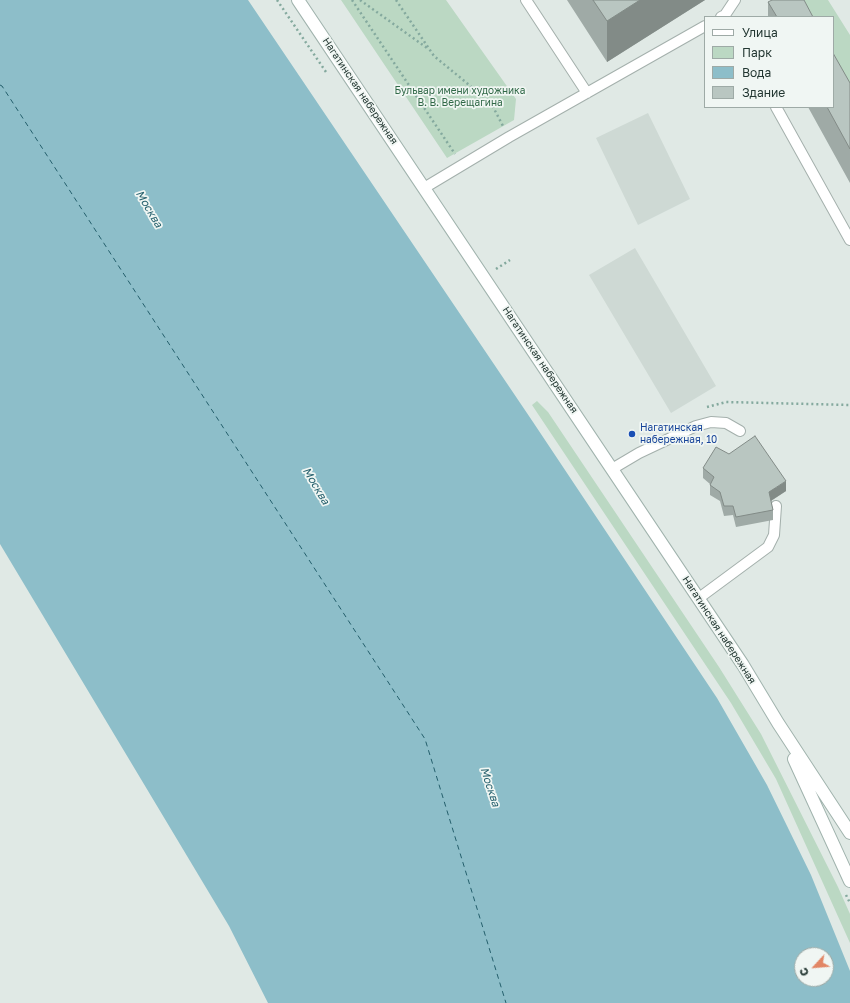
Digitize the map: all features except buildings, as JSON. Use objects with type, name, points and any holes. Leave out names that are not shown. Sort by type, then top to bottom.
[{"type":"main road","name":"Нагатинская набережная","points":[[298,0],[744,665],[778,723],[850,833]]},
{"type":"main road","name":"Нагатинская набережная","points":[[778,723],[847,886]]},
{"type":"lane","points":[[526,0],[587,93]]},
{"type":"lane","points":[[724,16],[735,0]]},
{"type":"lane","points":[[424,188],[463,166],[509,137],[704,27]]},
{"type":"lane","points":[[777,108],[850,240]]},
{"type":"lane","points":[[612,469],[639,453],[704,424],[711,422],[726,423],[740,431]]},
{"type":"lane","points":[[699,598],[768,548],[774,536],[776,506]]},
{"type":"path","points":[[277,0],[330,78]]},
{"type":"path","points":[[352,0],[463,166]]},
{"type":"path","points":[[360,0],[429,49]]},
{"type":"path","points":[[396,0],[434,56],[491,103],[509,137]]},
{"type":"path","points":[[706,408],[726,402],[850,405]]},
{"type":"path","points":[[847,886],[850,903]]},
{"type":"shaded area","points":[[648,113],[690,199],[638,225],[596,138]]},
{"type":"shaded area","points":[[635,248],[716,386],[671,413],[589,275]]},
{"type":"green space","name":"Бульвар имени художника В. В. Верещагина","points":[[341,0],[446,0],[516,99],[514,120],[447,158]]},
{"type":"green space","points":[[793,0],[828,0],[850,35],[850,102],[834,74],[834,16],[801,16]]},
{"type":"green space","points":[[537,401],[548,412],[719,667],[761,734],[838,887],[850,914],[850,943],[776,779],[731,703],[532,405]]},
{"type":"water","name":"Москва","points":[[0,0],[248,0],[533,422],[717,698],[767,785],[811,875],[850,971],[850,1003],[268,1003],[229,926],[0,544]]},
{"type":"ferry route","points":[[0,85],[425,739],[506,1003]]},
{"type":"place","name":"Нагатинская набережная, 10","points":[[632,434]]}]
